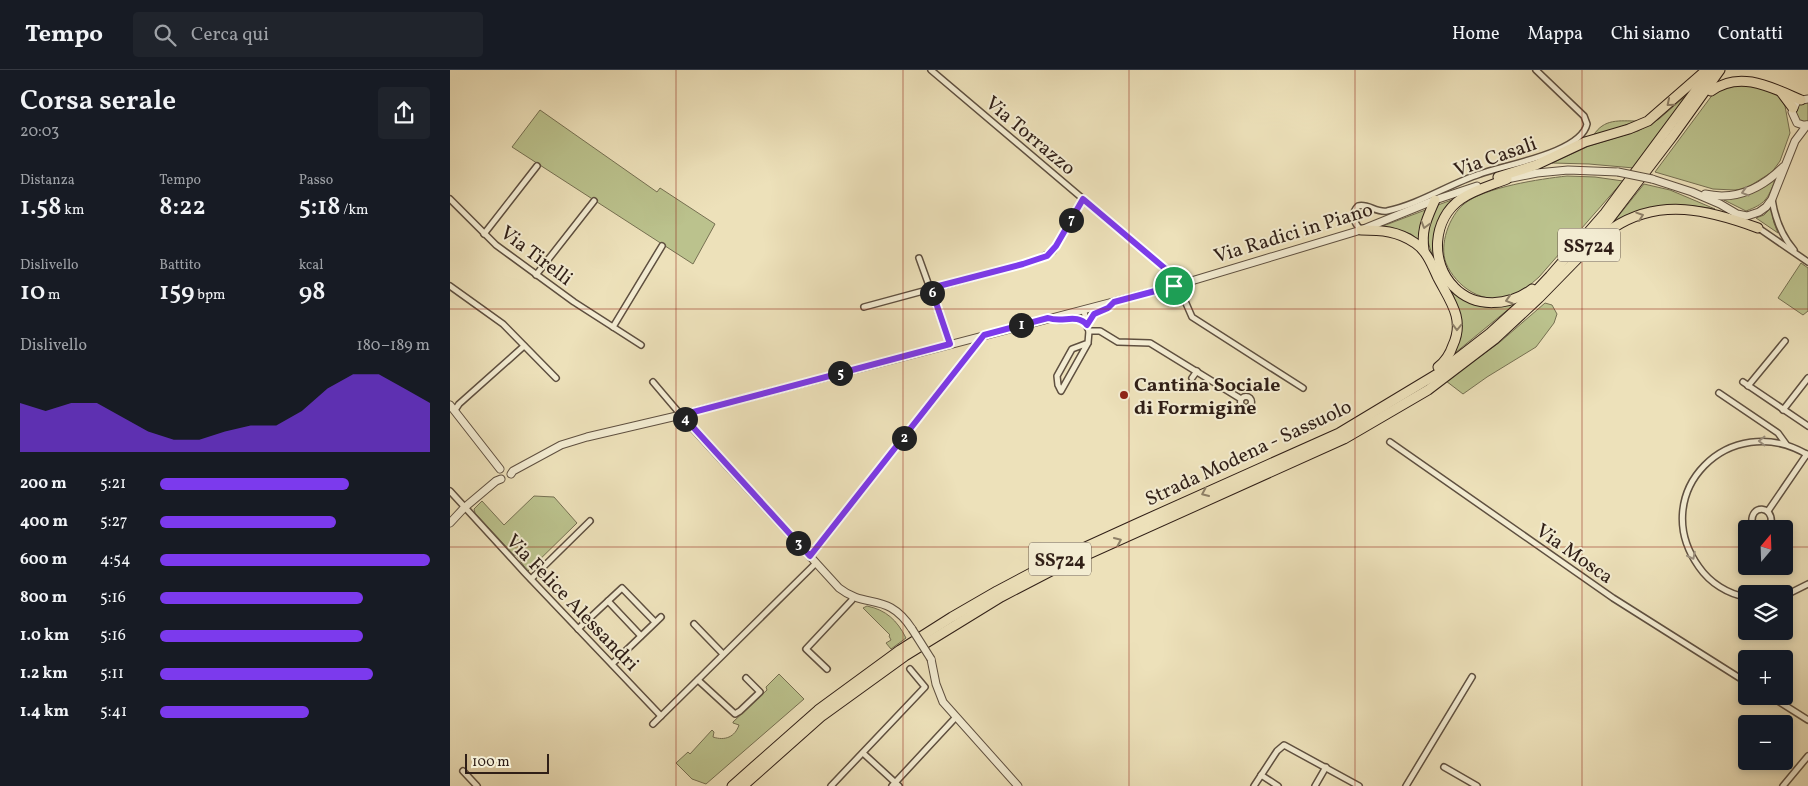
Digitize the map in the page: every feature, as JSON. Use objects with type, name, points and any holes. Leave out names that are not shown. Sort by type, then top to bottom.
[{"type":"highway","points":[[1484,184],[1506,174],[1536,165],[1585,142],[1629,129],[1648,121],[1706,70]]},
{"type":"highway","name":"Strada Modena - Sassuolo","points":[[732,786],[818,710],[900,650],[974,604],[1066,556],[1339,433],[1424,388],[1490,333],[1550,276],[1605,213],[1711,70]]},
{"type":"highway","name":"Strada Modena - Sassuolo","points":[[743,786],[822,716],[906,656],[1001,597],[1051,571],[1344,439],[1424,388],[1495,339],[1585,251],[1672,137],[1720,70]]},
{"type":"highway","points":[[1762,72],[1778,88],[1793,108]]},
{"type":"highway","points":[[1672,137],[1718,83],[1729,78],[1752,76],[1804,99]]},
{"type":"highway","points":[[1507,179],[1461,198],[1450,209],[1440,226],[1437,244],[1438,259],[1443,271],[1454,288],[1477,301],[1492,303],[1508,301],[1522,296],[1550,276]]},
{"type":"highway","points":[[1424,388],[1428,375],[1449,355],[1457,338],[1458,323],[1455,310],[1424,250],[1422,240],[1424,224],[1435,200]]},
{"type":"highway","points":[[1585,251],[1613,228],[1628,220],[1664,210],[1702,210],[1758,228]]},
{"type":"highway","points":[[1360,230],[1384,230],[1400,234],[1424,250]]},
{"type":"street","name":"Via Torrazzo","points":[[931,70],[1168,271],[1176,285]]},
{"type":"street","name":"Via Casali","points":[[1360,230],[1354,223],[1354,211],[1358,206],[1366,206],[1378,211],[1391,210],[1479,174],[1542,157],[1581,137],[1587,124],[1584,116],[1536,70]]},
{"type":"street","points":[[1795,141],[1792,112],[1793,108],[1804,99]]},
{"type":"street","points":[[1737,214],[1748,216],[1759,212],[1772,199],[1795,141],[1807,125],[1800,124],[1794,120]]},
{"type":"street","points":[[1692,192],[1724,196],[1750,192],[1772,178],[1785,165]]},
{"type":"street","points":[[484,234],[537,166]]},
{"type":"street","name":"Via Radici in Piano","points":[[450,523],[500,473],[507,480],[512,472],[561,445],[1176,285],[1360,230],[1435,200],[1484,184],[1536,172],[1568,170],[1618,172],[1652,179],[1692,192]]},
{"type":"street","points":[[1692,192],[1720,204],[1737,214],[1808,262]]},
{"type":"street","name":"Via Tirelli","points":[[450,199],[496,245],[536,275],[641,345]]},
{"type":"street","points":[[864,307],[1047,256],[1056,246],[1083,199]]},
{"type":"street","points":[[1772,199],[1781,233],[1800,256]]},
{"type":"street","points":[[536,275],[594,201]]},
{"type":"street","points":[[613,327],[662,246]]},
{"type":"street","points":[[920,258],[950,344]]},
{"type":"street","points":[[1176,285],[1192,317],[1303,388]]},
{"type":"street","points":[[450,286],[498,320],[556,378]]},
{"type":"street","points":[[1087,325],[1094,314],[1108,308],[1114,302]]},
{"type":"street","points":[[1084,310],[1089,331],[1088,343],[1061,391],[1057,376],[1068,356],[1072,349],[1088,343]]},
{"type":"street","points":[[1048,318],[1056,321],[1078,318],[1087,325]]},
{"type":"street","points":[[1089,331],[1100,331],[1118,342],[1150,343],[1242,399]]},
{"type":"street","points":[[810,556],[984,335]]},
{"type":"street","points":[[1748,386],[1785,340]]},
{"type":"street","points":[[512,472],[506,467],[500,473],[452,408],[459,404],[524,346]]},
{"type":"street","points":[[1192,378],[1197,371]]},
{"type":"street","points":[[1783,410],[1808,378]]},
{"type":"street","points":[[653,382],[839,588],[852,596],[882,603],[893,608],[901,615],[931,659],[943,702],[1018,786]]},
{"type":"street","points":[[1743,382],[1808,426]]},
{"type":"street","points":[[1719,393],[1778,433],[1787,444]]},
{"type":"street","points":[[1801,422],[1808,431]]},
{"type":"street","points":[[1738,595],[1715,584],[1693,558],[1686,542],[1683,525],[1686,500],[1696,476],[1706,463],[1720,452],[1752,441],[1770,441],[1787,444],[1808,455],[1768,511]]},
{"type":"street","name":"Via Mosca","points":[[1390,442],[1613,598],[1738,677]]},
{"type":"street","name":"Via Felice Alessandri","points":[[450,491],[531,580],[661,716]]},
{"type":"street","points":[[1752,520],[1753,513],[1758,510],[1768,511]]},
{"type":"street","points":[[1768,511],[1772,520]]},
{"type":"street","points":[[531,580],[590,521]]},
{"type":"street","points":[[653,724],[816,563]]},
{"type":"street","points":[[1793,592],[1808,584]]},
{"type":"street","points":[[578,629],[622,588],[655,622]]},
{"type":"street","points":[[827,669],[806,649],[849,604],[852,596]]},
{"type":"street","points":[[608,601],[641,636]]},
{"type":"street","points":[[612,664],[661,617]]},
{"type":"street","points":[[694,624],[723,654]]},
{"type":"street","points":[[831,786],[924,687],[910,669]]},
{"type":"street","points":[[1406,786],[1472,677]]},
{"type":"street","points":[[698,680],[735,714],[760,692],[746,678]]},
{"type":"street","points":[[1784,705],[1808,720]]},
{"type":"street","points":[[863,753],[895,785],[956,717]]},
{"type":"street","points":[[1254,786],[1276,750],[1284,745],[1291,747],[1359,786]]},
{"type":"street","points":[[1783,786],[1808,756]]},
{"type":"street","points":[[1315,786],[1326,767]]},
{"type":"street","points":[[1444,767],[1477,786]]},
{"type":"street","points":[[463,771],[477,786]]},
{"type":"street","points":[[1261,776],[1278,786]]},
{"type":"green space","points":[[1746,80],[1778,94],[1785,106],[1790,133],[1780,161],[1772,172],[1745,189],[1734,190],[1713,189],[1655,172],[1716,90]]},
{"type":"green space","points":[[1690,92],[1634,168],[1552,163],[1589,146],[1638,131],[1659,119]]},
{"type":"green space","points":[[1808,102],[1808,123],[1800,122],[1795,110],[1798,104]]},
{"type":"green space","points":[[540,110],[657,192],[660,188],[715,224],[693,264],[512,147]]},
{"type":"green space","points":[[1638,121],[1593,136],[1597,130],[1607,123]]},
{"type":"green space","points":[[1567,176],[1623,181],[1539,277],[1526,288],[1511,296],[1491,298],[1481,296],[1464,287],[1451,272],[1444,256],[1447,231],[1459,209],[1473,198],[1499,188]]},
{"type":"green space","points":[[1775,180],[1765,200],[1758,206],[1746,211],[1724,200],[1751,193]]},
{"type":"green space","points":[[1644,184],[1670,190],[1715,209],[1669,205],[1659,206],[1637,212],[1612,224]]},
{"type":"green space","points":[[1457,198],[1444,214],[1440,269],[1431,252],[1428,230],[1438,205]]},
{"type":"green space","points":[[1771,208],[1778,233],[1756,218],[1764,215]]},
{"type":"green space","points":[[1428,209],[1420,241],[1411,234],[1383,226]]},
{"type":"green space","points":[[1801,263],[1808,268],[1808,311],[1803,315],[1778,298]]},
{"type":"green space","points":[[1452,292],[1469,302],[1483,307],[1496,307],[1516,303],[1455,353],[1461,322]]},
{"type":"green space","points":[[1545,303],[1552,305],[1557,314],[1554,323],[1536,347],[1463,394],[1446,381],[1500,342]]},
{"type":"green space","points":[[534,496],[554,497],[577,523],[528,571],[517,556],[475,513],[474,509],[482,501],[504,525]]},
{"type":"green space","points":[[867,606],[880,610],[895,621],[906,638],[891,649],[886,643],[891,640],[890,635],[863,608]]},
{"type":"green space","points":[[779,674],[804,699],[706,784],[692,779],[676,763],[688,752],[690,754],[712,730],[714,732],[713,737],[717,738],[725,738],[732,735],[739,725],[733,722],[767,690],[766,687]]},
{"type":"place","name":"Cantina Sociale di Formigine","points":[[1124,395]]},
{"type":"route","points":[[1083,199],[1168,271],[1174,286],[1114,302],[1108,308],[1094,314],[1087,325],[1078,318],[1061,321],[1048,318],[984,335],[810,556],[682,415],[950,344],[931,288],[1047,256],[1053,251],[1083,199]]}]
